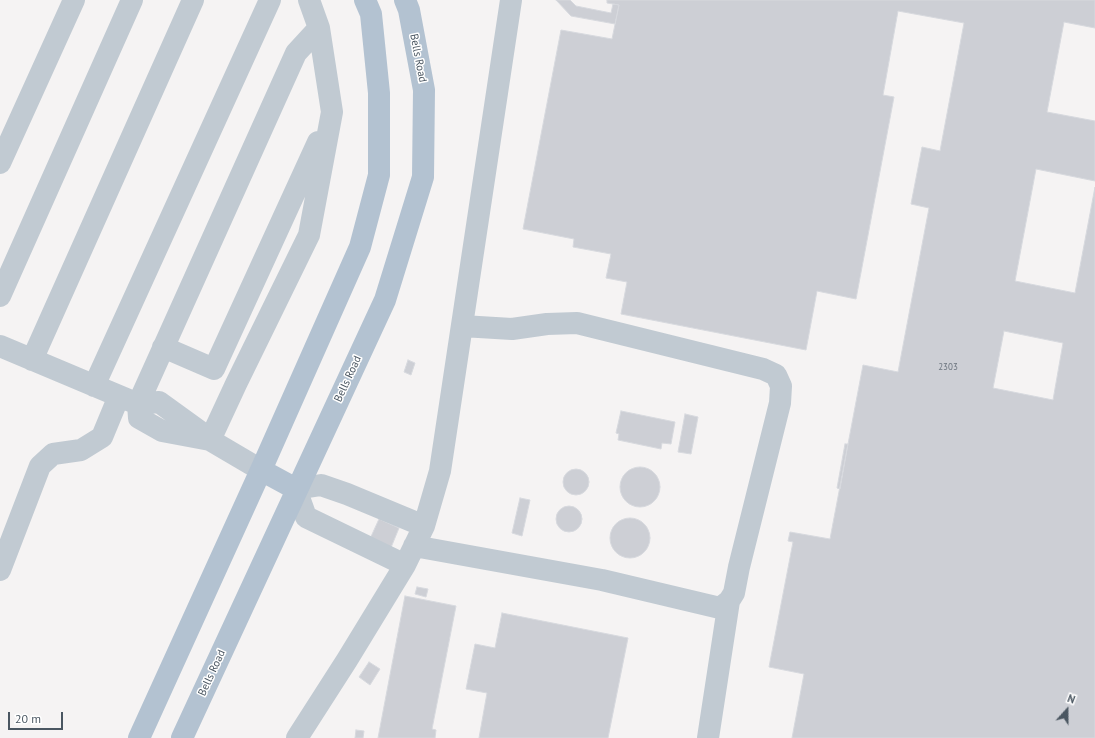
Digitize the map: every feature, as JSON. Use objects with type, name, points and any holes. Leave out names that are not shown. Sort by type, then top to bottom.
[{"type":"main road","points":[[139,738],[261,470],[360,247],[379,175],[380,93],[371,14],[366,0]]},
{"type":"main road","name":"Bells Road","points":[[182,738],[296,489],[385,300],[423,177],[424,90],[409,10],[405,0]]},
{"type":"main road","points":[[261,470],[296,489]]},
{"type":"lane","points":[[0,163],[74,0]]},
{"type":"lane","points":[[0,296],[132,0]]},
{"type":"lane","points":[[32,360],[193,0]]},
{"type":"lane","points":[[94,386],[270,0]]},
{"type":"lane","points":[[210,440],[309,235],[332,112],[319,28],[309,0]]},
{"type":"lane","points":[[297,738],[347,660],[410,556],[424,526],[440,471],[511,0]]},
{"type":"lane","points":[[0,570],[40,466],[53,454],[81,450],[102,437],[163,347],[296,53],[319,28]]},
{"type":"lane","points":[[163,347],[214,369],[332,112]]},
{"type":"lane","points":[[424,526],[348,494],[322,485],[296,489],[306,517],[410,556],[602,580],[720,608],[729,601],[734,593],[739,567],[780,403],[781,386],[776,375],[763,369],[577,323],[547,324],[512,329],[462,326]]},
{"type":"lane","points":[[0,346],[128,400],[159,402],[210,440],[261,470]]},
{"type":"lane","points":[[708,738],[729,601]]},
{"type":"building","points":[[556,0],[570,0],[576,6],[611,13],[613,4],[619,5],[615,24],[571,16]]},
{"type":"building","points":[[607,0],[1095,0],[1095,28],[1064,22],[1047,112],[1095,121],[1095,181],[1036,169],[1015,281],[1075,293],[1095,187],[1095,738],[792,738],[804,674],[769,667],[793,542],[788,541],[790,532],[830,539],[863,365],[898,372],[929,208],[911,204],[922,147],[940,151],[964,23],[898,11],[883,95],[894,97],[856,299],[817,291],[806,350],[621,314],[627,282],[606,278],[611,254],[573,247],[574,239],[523,229],[561,30],[612,39],[619,5],[607,3]],"holes":[[[1004,331],[1063,343],[1053,400],[993,388]]]},
{"type":"building","points":[[408,360],[415,363],[411,375],[404,372]]},
{"type":"building","points":[[621,411],[675,422],[671,444],[662,443],[661,449],[618,440],[619,434],[616,433]]},
{"type":"building","points":[[685,414],[698,417],[691,454],[678,452]]},
{"type":"building","points":[[845,444],[848,444],[840,489],[837,488]]},
{"type":"building","points":[[640,467],[648,469],[654,473],[658,479],[660,487],[658,495],[654,501],[648,505],[640,507],[632,505],[626,501],[622,495],[620,487],[622,479],[626,473],[632,469]]},
{"type":"building","points":[[576,469],[585,473],[589,482],[585,491],[576,495],[567,491],[563,482],[567,473]]},
{"type":"building","points":[[520,498],[530,500],[522,536],[512,533]]},
{"type":"building","points":[[569,506],[578,510],[582,519],[578,528],[569,532],[560,528],[556,519],[560,510]]},
{"type":"building","points":[[630,518],[638,520],[644,524],[648,530],[650,538],[648,546],[644,552],[638,556],[630,558],[622,556],[616,552],[612,546],[610,538],[612,530],[616,524],[622,520]]},
{"type":"building","points":[[379,519],[399,528],[390,550],[369,541]]},
{"type":"building","points":[[417,587],[428,589],[426,597],[415,594]]},
{"type":"building","points":[[405,596],[456,606],[432,729],[436,730],[435,738],[378,738]]},
{"type":"building","points":[[502,613],[628,638],[608,738],[479,738],[487,693],[466,689],[475,644],[495,648]]},
{"type":"building","points":[[369,662],[380,669],[370,685],[359,677]]},
{"type":"building","points":[[356,730],[364,731],[363,738],[355,738]]}]
